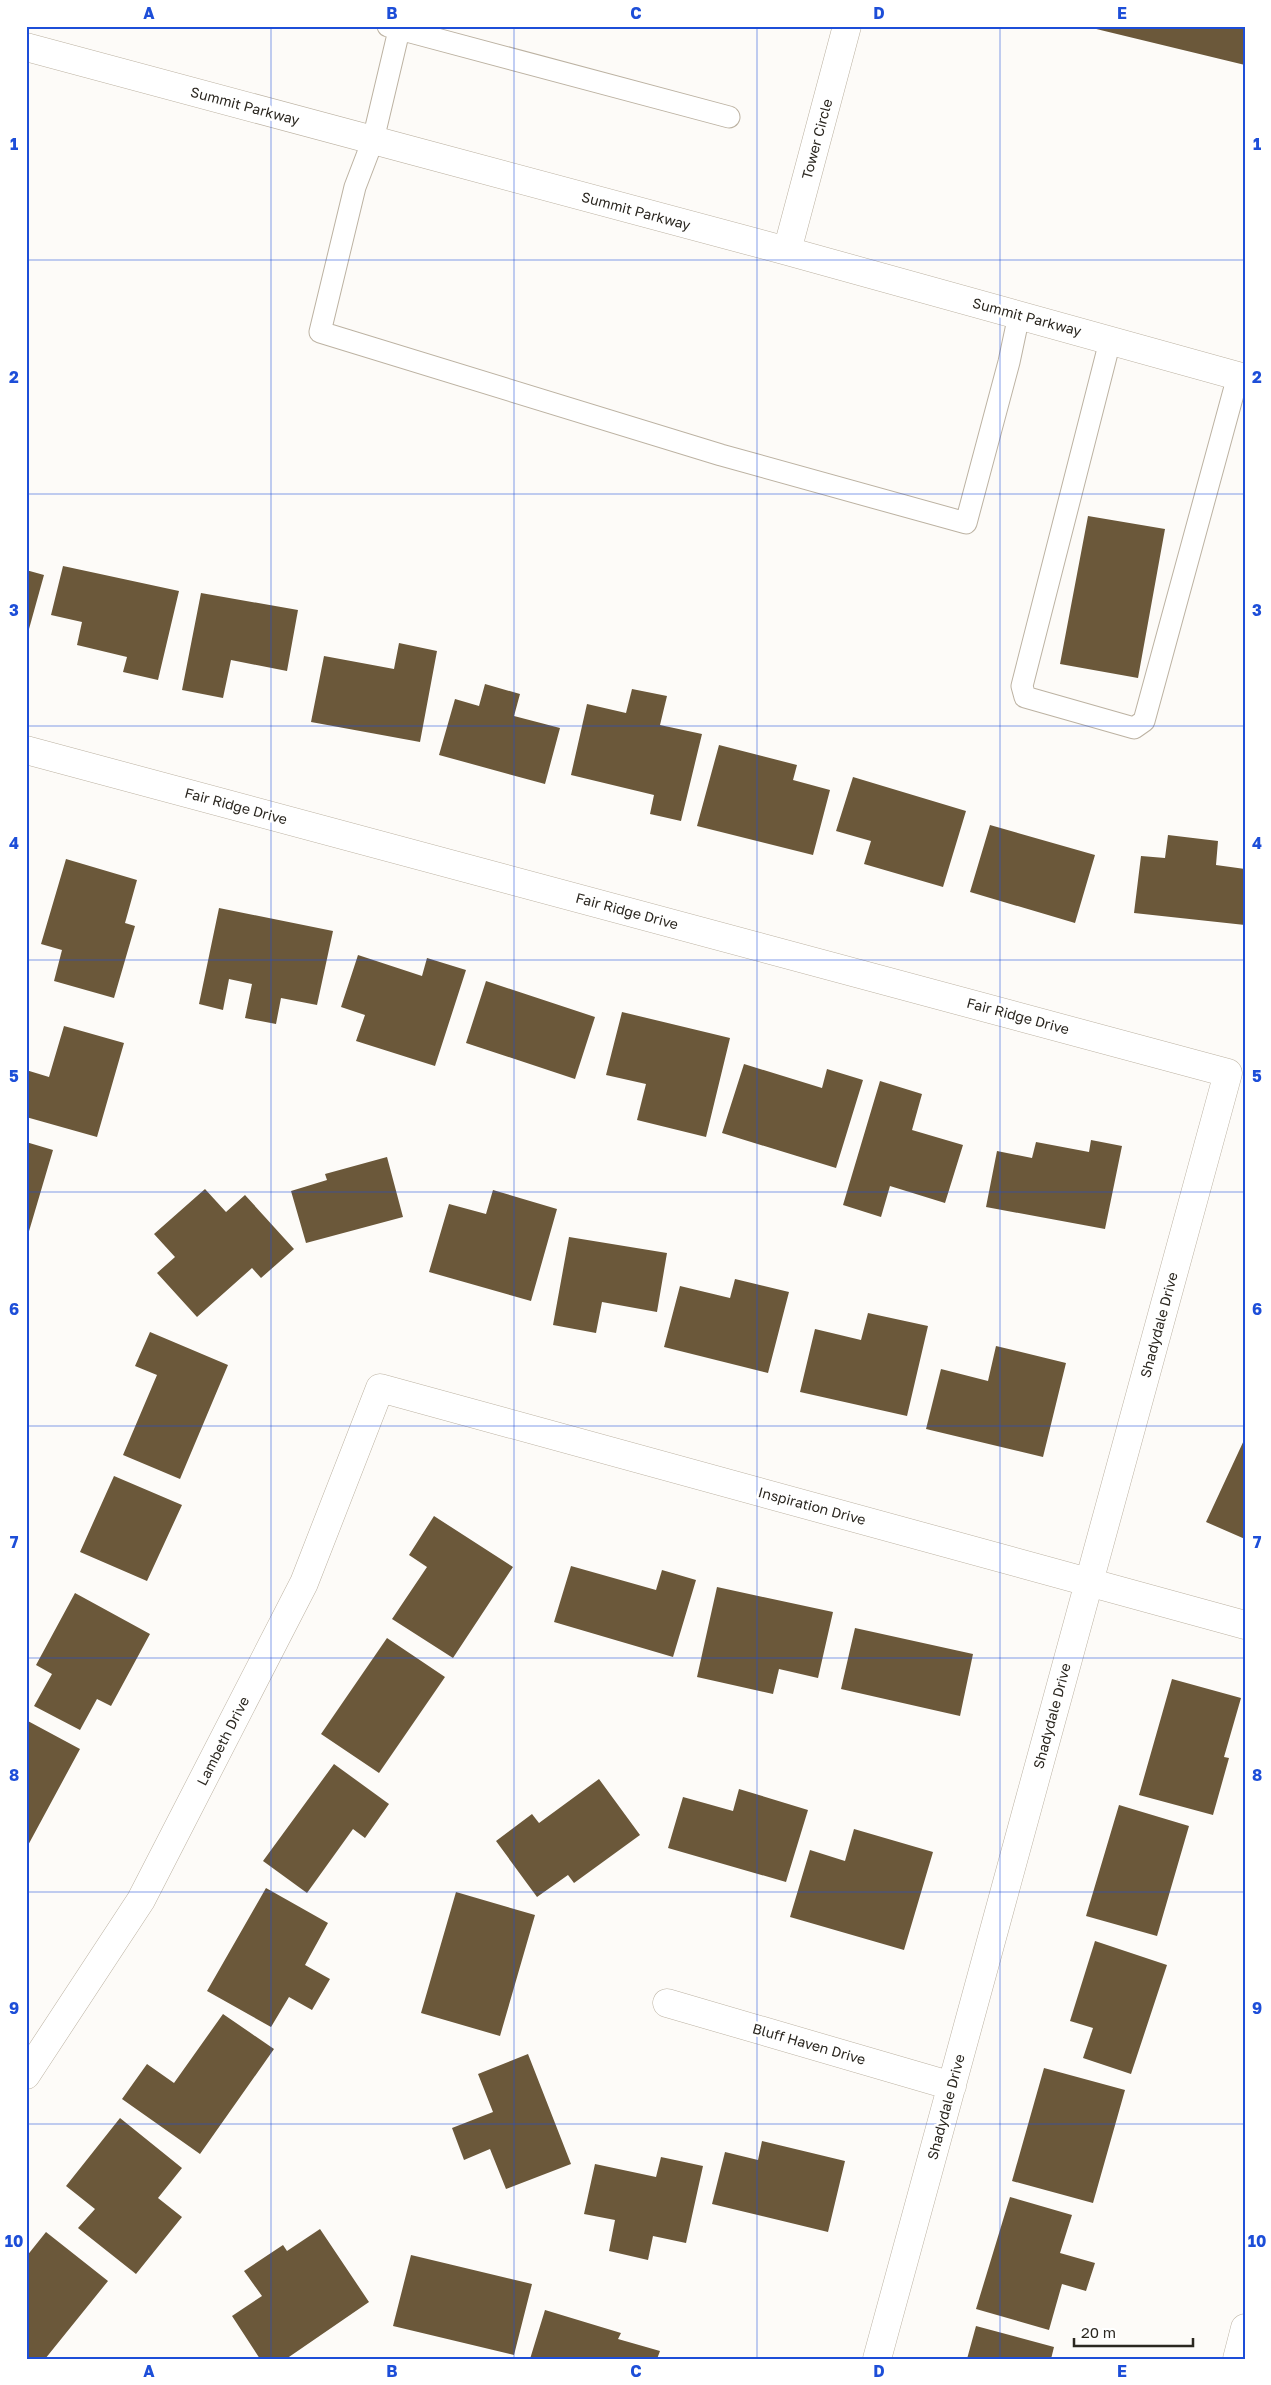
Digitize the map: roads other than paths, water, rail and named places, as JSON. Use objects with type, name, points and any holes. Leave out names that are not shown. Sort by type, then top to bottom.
[{"type":"street","name":"Tower Circle","points":[[787,251],[847,26]]},
{"type":"street","name":"Summit Parkway","points":[[26,47],[787,251],[1241,377]]},
{"type":"street","name":"Fair Ridge Drive","points":[[26,750],[1228,1073]]},
{"type":"street","name":"Shadydale Drive","points":[[877,2359],[1228,1073]]},
{"type":"street","name":"Inspiration Drive","points":[[380,1388],[1245,1625]]},
{"type":"street","name":"Lambeth Drive","points":[[26,2075],[141,1900],[304,1583],[380,1388]]},
{"type":"street","name":"Bluff Haven Drive","points":[[667,2003],[952,2086]]},
{"type":"street","points":[[1236,2359],[1245,2328]]},
{"type":"lane","points":[[729,117],[396,27],[373,140],[355,187],[320,332],[721,455],[966,523],[1009,362],[1019,315]]},
{"type":"lane","points":[[1110,340],[1022,686],[1025,697],[1116,723],[1134,728],[1144,721],[1241,377]]}]
